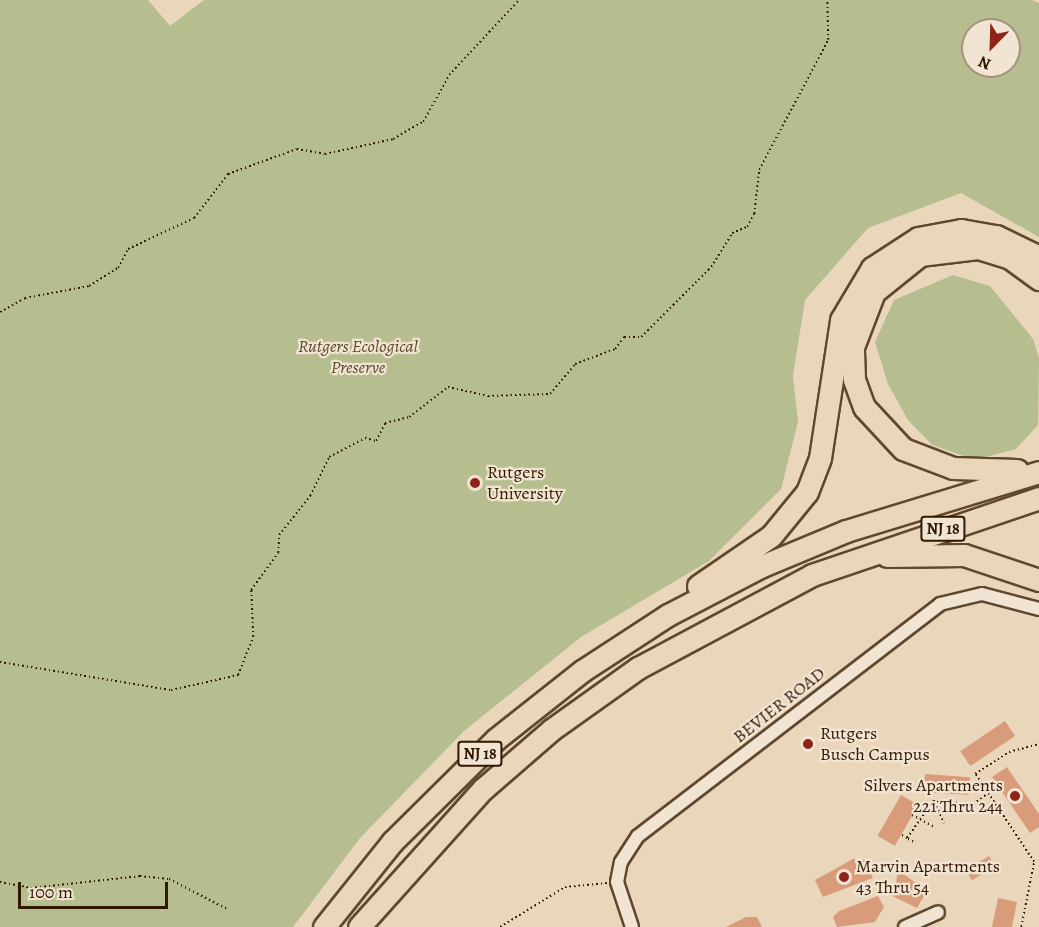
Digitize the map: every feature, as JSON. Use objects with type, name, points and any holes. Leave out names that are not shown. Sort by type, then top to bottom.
[{"type":"highway","points":[[668,615],[680,598],[771,536],[801,502],[820,458],[841,320],[872,267],[918,238],[961,230],[996,236],[1039,257]]},
{"type":"highway","points":[[1039,279],[1010,258],[978,248],[920,255],[890,275],[870,297],[855,333],[852,365],[864,407],[903,449],[963,469],[1039,470]]},
{"type":"highway","name":"NJ 18","points":[[324,927],[392,842],[496,739],[582,671],[668,615],[762,566],[846,531],[1039,470]]},
{"type":"highway","name":"NJ 18","points":[[359,927],[457,814],[592,698],[731,614],[848,560],[1039,498]]},
{"type":"highway","points":[[848,560],[952,553],[1039,580]]},
{"type":"street","name":"BEVIER ROAD","points":[[617,882],[621,862],[638,836],[928,611],[952,599],[982,594],[1039,609]]},
{"type":"street","points":[[617,882],[632,927]]},
{"type":"street","points":[[905,927],[938,912]]},
{"type":"path","points":[[0,312],[26,298],[89,286],[118,268],[128,249],[194,218],[228,174],[297,149],[325,154],[393,139],[423,122],[449,75],[519,0]]},
{"type":"path","points":[[0,662],[171,690],[238,675],[253,637],[251,590],[278,553],[279,535],[310,496],[329,457],[365,438],[376,441],[385,423],[409,417],[448,387],[488,396],[550,394],[575,364],[615,349],[624,337],[641,337],[711,267],[732,233],[747,227],[754,214],[759,170],[828,40],[827,0]]},
{"type":"path","points":[[1021,927],[1034,862],[975,774],[1010,752],[1039,744]]},
{"type":"path","points":[[935,801],[973,804],[988,794]]},
{"type":"path","points":[[907,838],[918,818],[935,801]]},
{"type":"path","points":[[935,801],[944,823]]},
{"type":"path","points":[[957,803],[961,812]]},
{"type":"path","points":[[912,815],[936,828]]},
{"type":"path","points":[[902,835],[914,842]]},
{"type":"path","points":[[0,882],[31,888],[140,876],[169,879],[227,909]]},
{"type":"path","points":[[500,927],[565,887],[617,882]]},
{"type":"green space","name":"Rutgers Ecological Preserve","points":[[0,0],[148,0],[170,26],[204,0],[1032,0],[1039,3],[1039,237],[961,193],[868,228],[805,300],[793,376],[798,422],[781,489],[709,561],[581,637],[464,731],[360,838],[293,927],[0,927]]},
{"type":"green space","points":[[953,275],[990,286],[1033,339],[1039,358],[1038,425],[1016,449],[975,460],[932,445],[908,420],[888,384],[875,342],[894,300]]},
{"type":"building","points":[[1005,721],[1015,736],[970,766],[960,751]]},
{"type":"building","name":"Silvers Apartments 221 Thru 244","points":[[1007,767],[1039,814],[1039,827],[1030,833],[992,777]]},
{"type":"building","points":[[925,774],[970,777],[969,795],[924,792]]},
{"type":"building","points":[[901,795],[918,805],[895,846],[878,836]]},
{"type":"building","points":[[989,856],[995,866],[972,880],[966,870]]},
{"type":"building","name":"Marvin Apartments 43 Thru 54","points":[[853,859],[865,860],[873,878],[823,897],[815,880]]},
{"type":"building","points":[[898,870],[927,891],[917,908],[886,893],[896,883]]},
{"type":"building","points":[[878,896],[884,907],[875,922],[837,927],[833,917],[839,911]]},
{"type":"building","points":[[998,898],[1017,902],[1012,927],[992,927]]},
{"type":"building","points":[[746,917],[757,917],[762,927],[726,927]]},
{"type":"place","name":"Rutgers University","points":[[475,483]]},
{"type":"place","name":"Rutgers Busch Campus","points":[[808,744]]},
{"type":"place","name":"Silvers Apartments 221 Thru 244","points":[[1015,796]]},
{"type":"place","name":"Marvin Apartments 43 Thru 54","points":[[844,877]]}]
